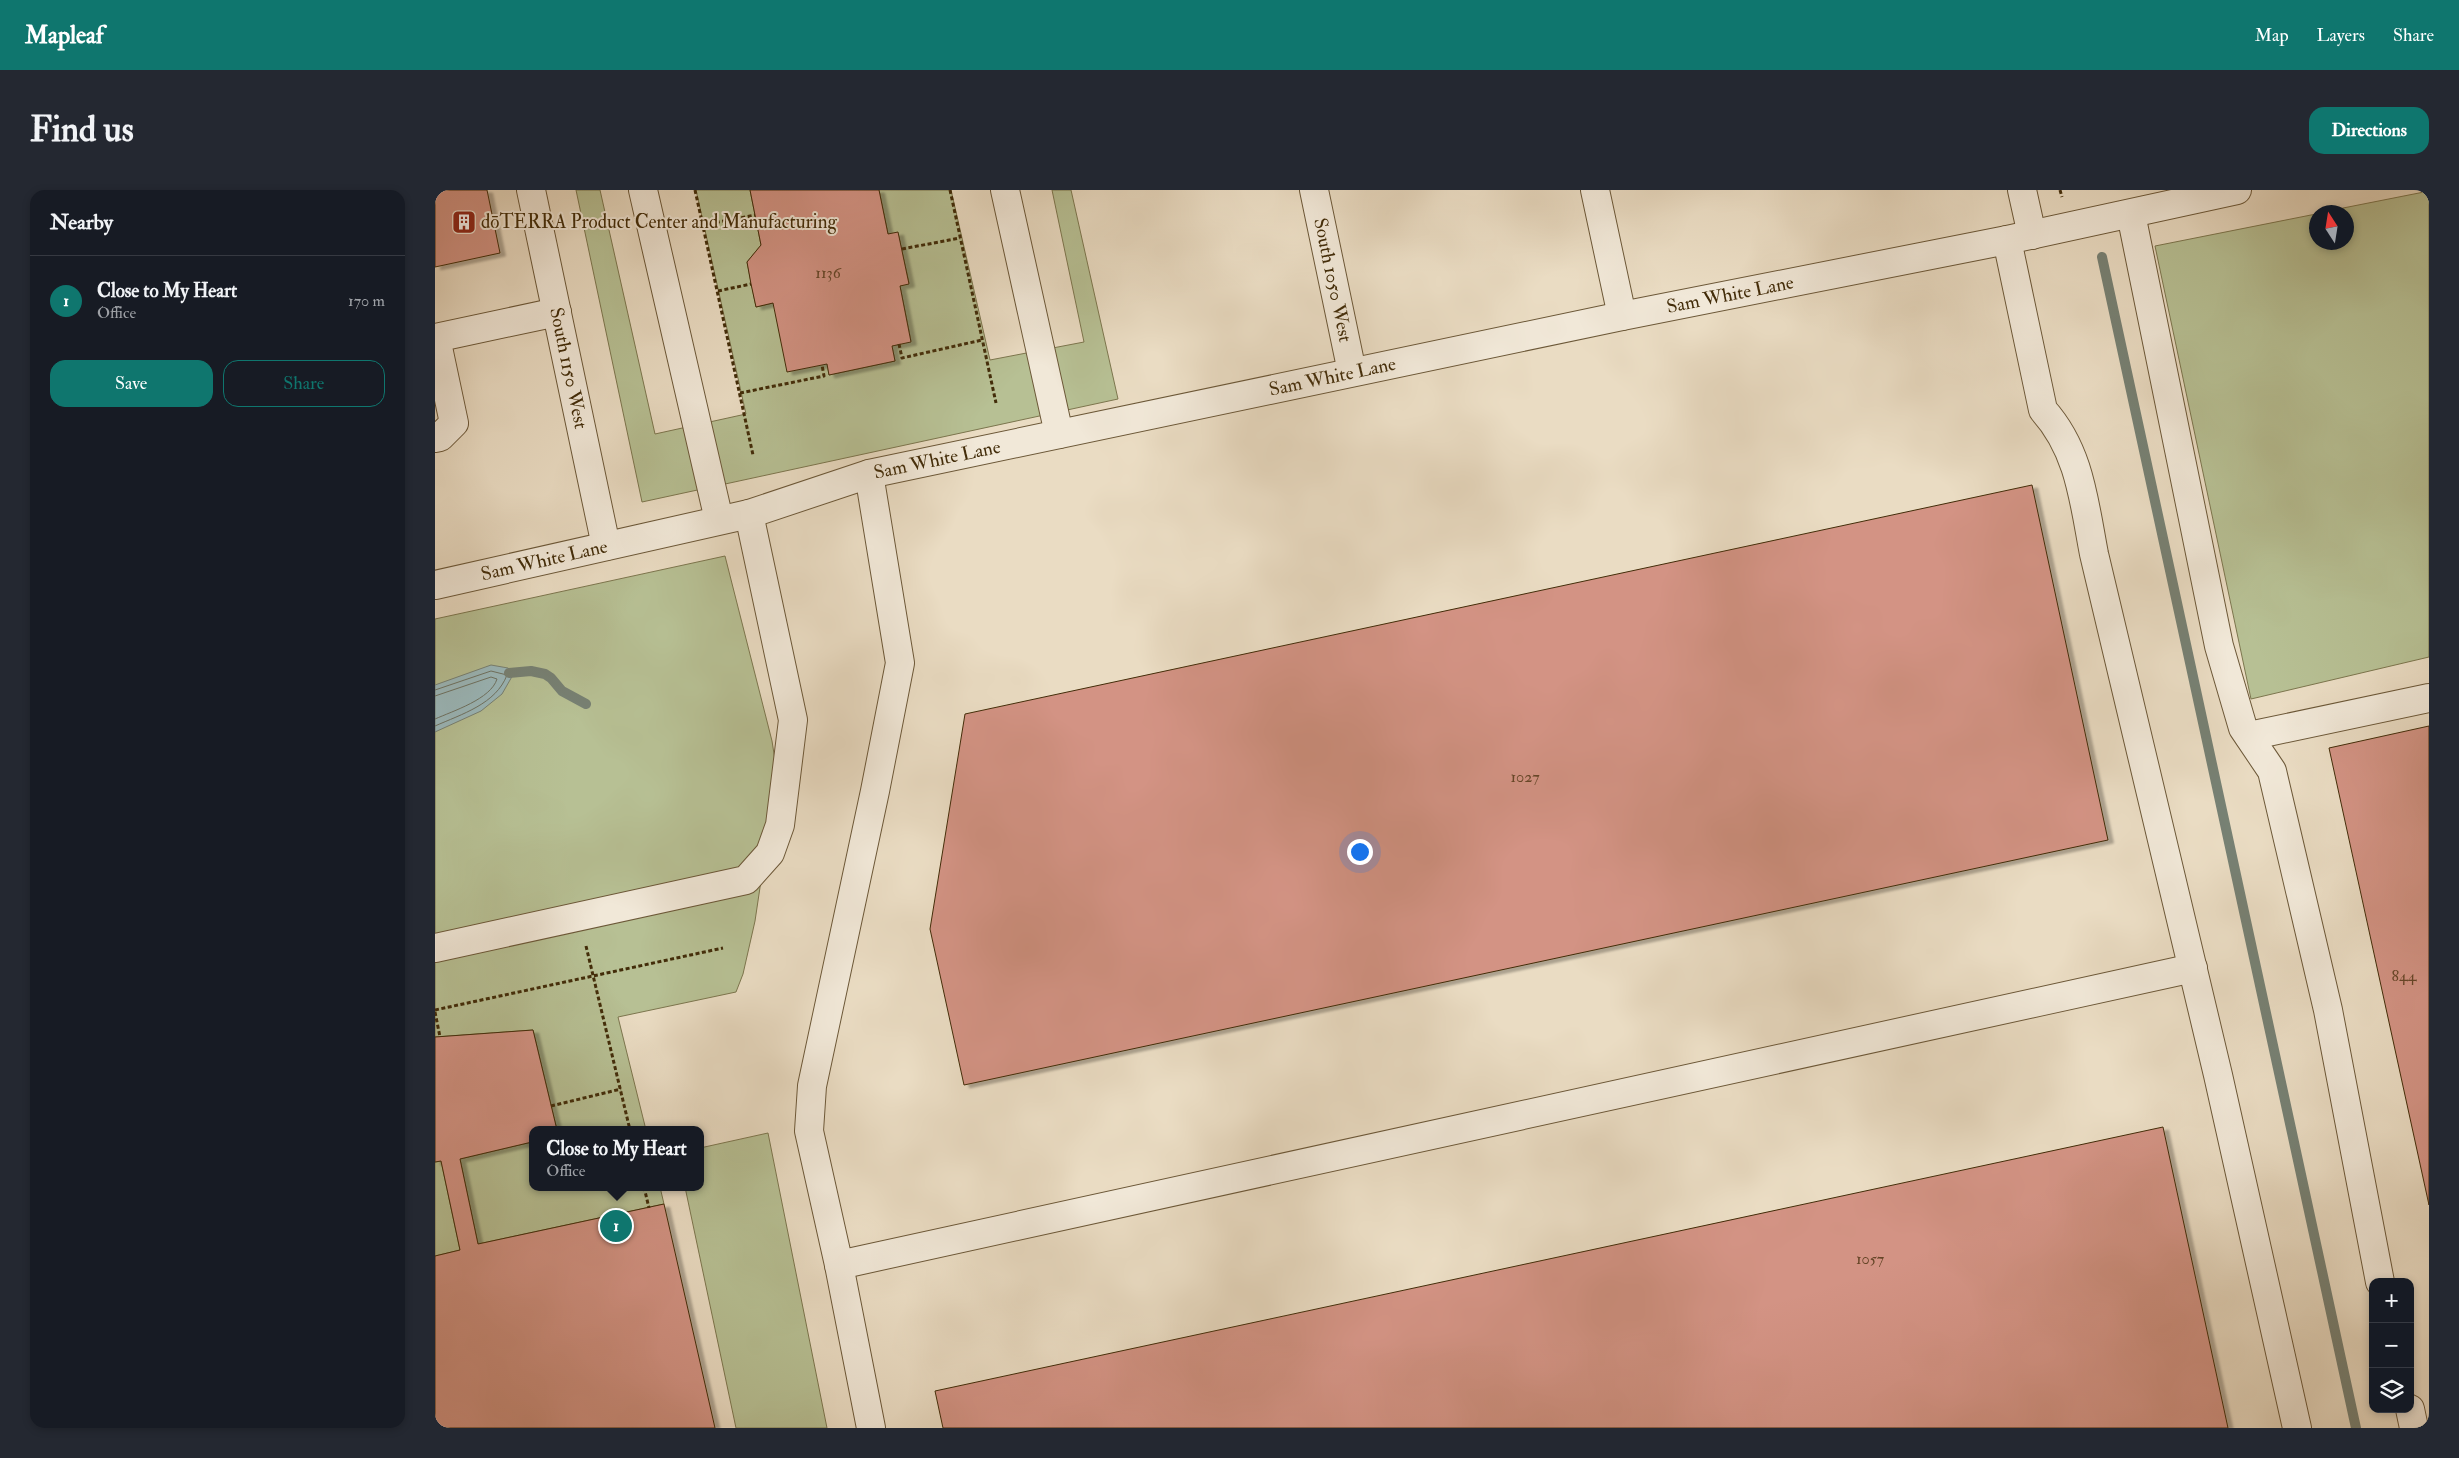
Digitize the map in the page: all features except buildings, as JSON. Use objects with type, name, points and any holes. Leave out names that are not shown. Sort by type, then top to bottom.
[{"type":"street","name":"South 1150 West","points":[[531,190],[606,546]]},
{"type":"street","points":[[643,190],[719,520]]},
{"type":"street","points":[[1005,190],[1059,434]]},
{"type":"street","name":"South 1050 West","points":[[1314,190],[1352,372]]},
{"type":"street","points":[[1595,190],[1622,316]]},
{"type":"street","points":[[2022,190],[2019,238],[2043,410],[2057,426],[2076,463],[2094,554],[2193,968],[2297,1428]]},
{"type":"street","name":"Sam White Lane","points":[[435,585],[749,514],[869,474],[1622,316],[2019,238],[2237,190]]},
{"type":"street","points":[[2131,214],[2219,646],[2243,728],[2272,770],[2328,1010],[2379,1278]]},
{"type":"street","points":[[435,438],[440,437],[454,423],[436,338],[557,312]]},
{"type":"street","points":[[869,474],[899,663],[875,791],[812,1086],[809,1131],[839,1264],[871,1428]]},
{"type":"street","points":[[435,948],[746,880],[770,853],[780,825],[793,720],[749,514]]},
{"type":"street","points":[[2249,736],[2429,698]]},
{"type":"street","points":[[839,1264],[2193,968]]},
{"type":"street","points":[[2411,1413],[2414,1428]]},
{"type":"path","points":[[695,190],[753,455]]},
{"type":"path","points":[[949,190],[996,404]]},
{"type":"path","points":[[703,225],[755,215]]},
{"type":"path","points":[[902,249],[960,238]]},
{"type":"path","points":[[717,291],[751,284]]},
{"type":"path","points":[[899,344],[902,358],[982,340]]},
{"type":"path","points":[[739,393],[824,376],[822,365]]},
{"type":"path","points":[[579,917],[629,1126]]},
{"type":"path","points":[[440,1037],[435,1011],[723,948]]},
{"type":"path","points":[[551,1106],[621,1090]]},
{"type":"path","points":[[645,1191],[649,1208]]},
{"type":"green space","points":[[576,190],[600,190],[655,434],[746,414],[696,190],[750,190],[761,245],[747,262],[756,307],[773,303],[827,364],[829,375],[895,361],[892,346],[911,341],[900,286],[909,283],[898,233],[888,234],[879,190],[951,190],[990,360],[1084,342],[1052,190],[1071,190],[1118,399],[642,502]]},
{"type":"green space","points":[[2429,191],[2429,657],[2251,699],[2155,246],[2309,215],[2309,250],[2354,250],[2354,206]]},
{"type":"green space","points":[[725,556],[772,741],[783,811],[762,874],[755,921],[743,974],[736,992],[618,1017],[645,1126],[556,1126],[533,1030],[435,1037],[435,619]]},
{"type":"green space","points":[[768,1133],[827,1428],[736,1428],[686,1191],[704,1191],[704,1147]]},
{"type":"green space","points":[[529,1143],[529,1191],[661,1191],[664,1204],[478,1244],[460,1159]]},
{"type":"green space","points":[[441,1161],[460,1250],[435,1256],[435,1162]]},
{"type":"water","points":[[491,665],[508,668],[514,673],[502,694],[481,711],[435,732],[435,685]]},
{"type":"waterway","points":[[2102,257],[2356,1428]]},
{"type":"waterway","points":[[509,673],[531,671],[545,674],[562,691],[586,704]]},
{"type":"place","name":"dōTERRA Product Center and Manufacturing","points":[[464,222]]},
{"type":"place","name":"Close to My Heart","points":[[616,1226]]}]
